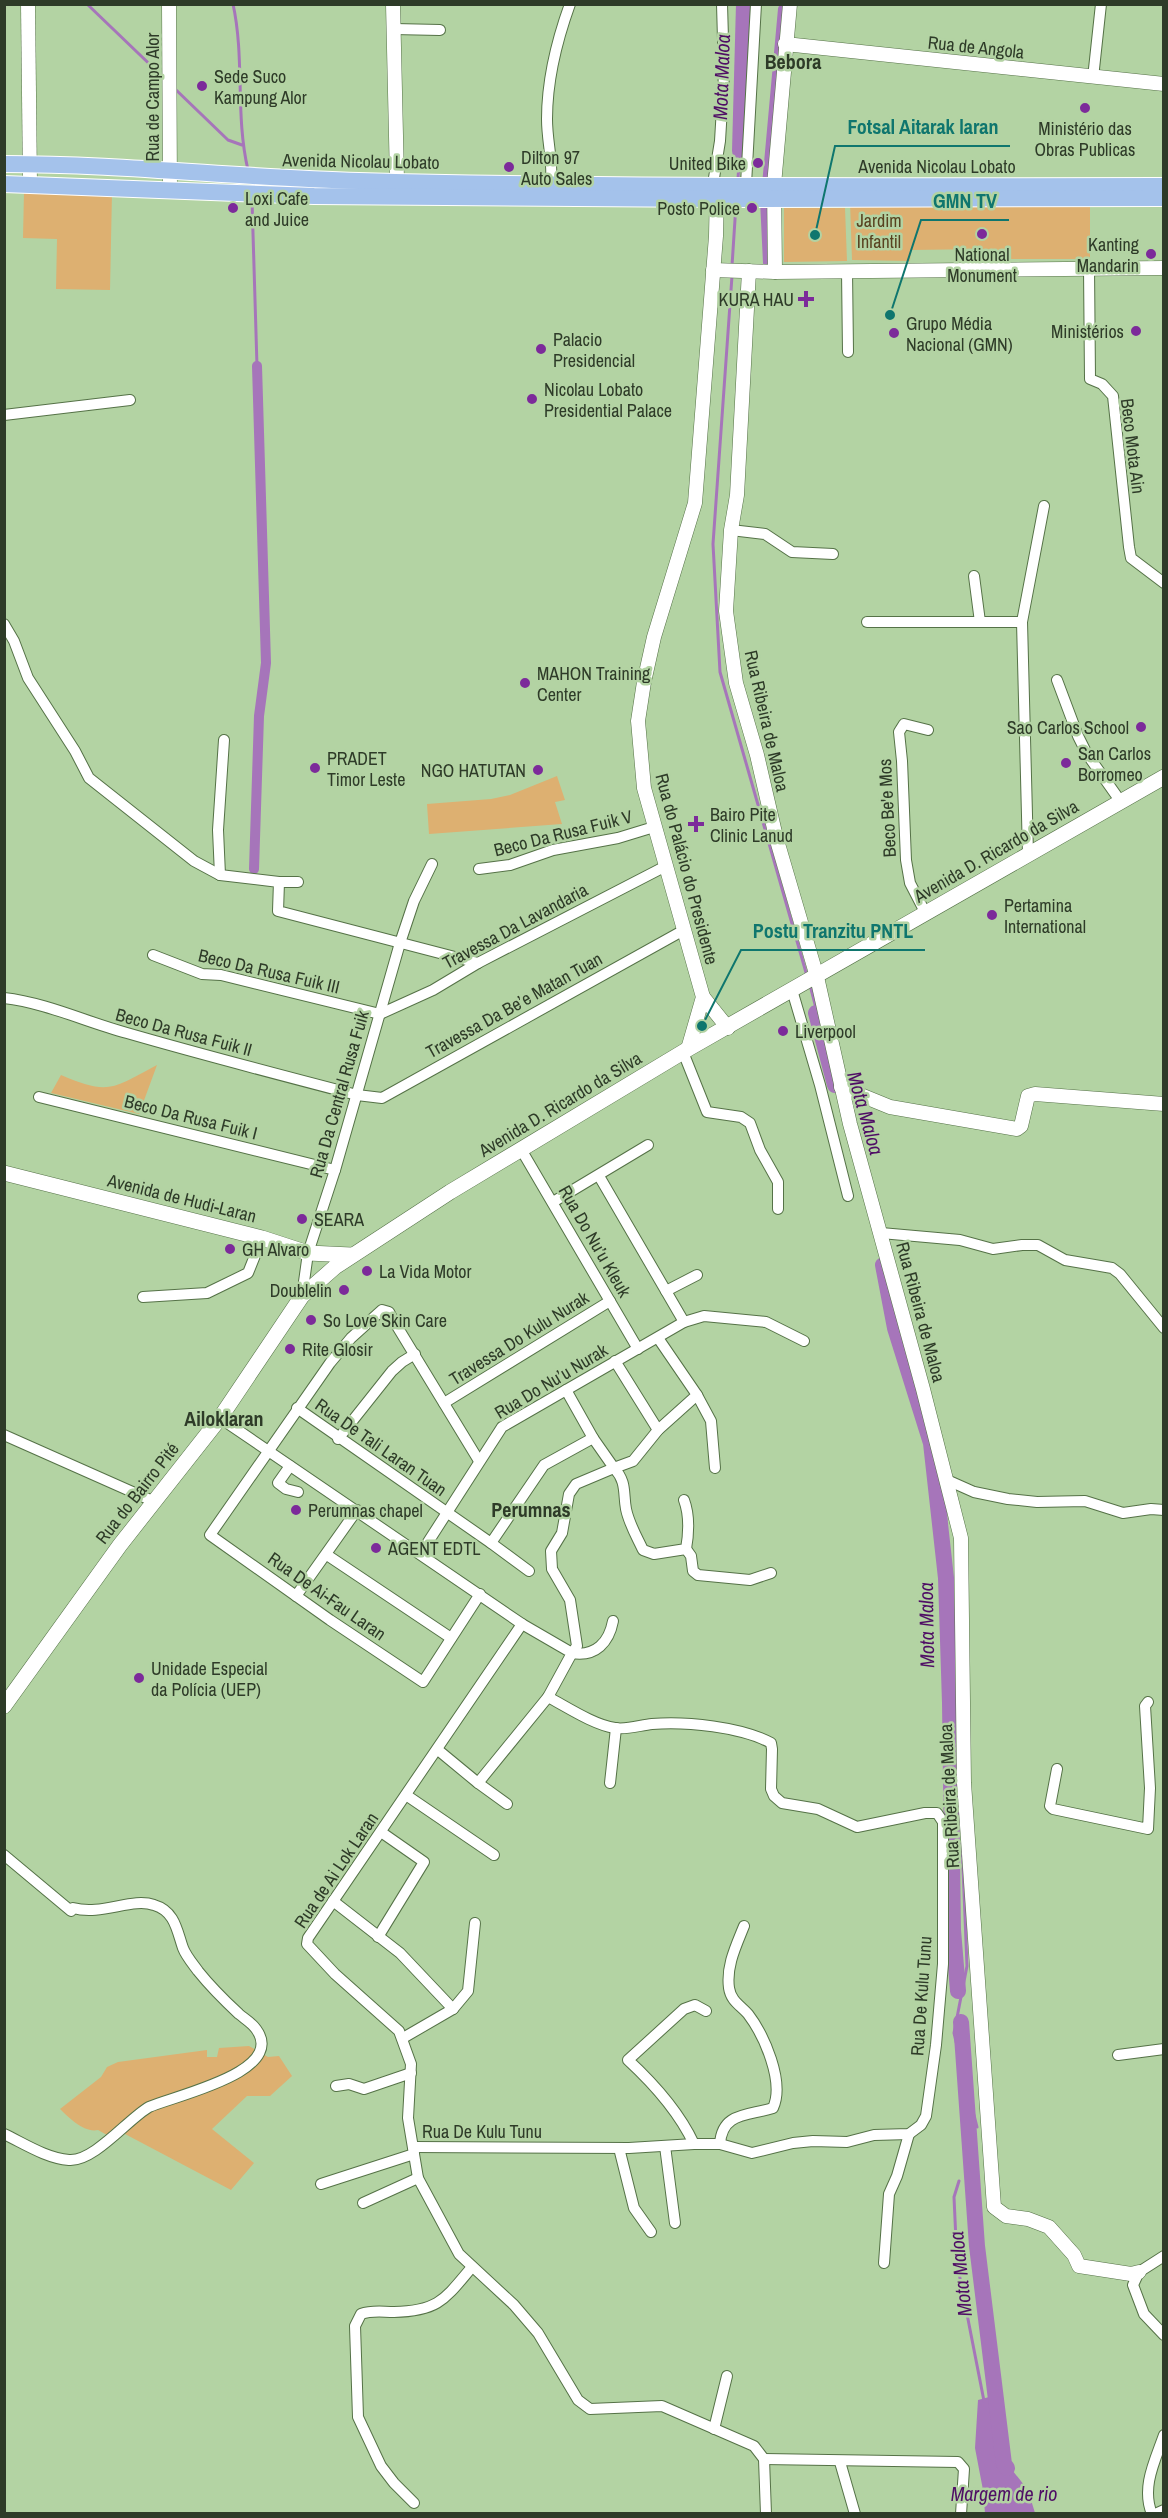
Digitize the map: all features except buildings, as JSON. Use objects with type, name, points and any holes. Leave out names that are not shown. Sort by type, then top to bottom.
[{"type":"main road","name":"Avenida Nicolau Lobato","points":[[4,164],[170,171],[241,185],[266,195],[715,189]]},
{"type":"main road","name":"Avenida Nicolau Lobato","points":[[4,184],[170,190],[241,185],[268,178],[551,183],[774,192],[1164,198]]},
{"type":"main road","name":"Avenida Nicolau Lobato","points":[[774,192],[1164,186]]},
{"type":"main road","name":"Avenida D. Ricardo da Silva","points":[[351,1254],[685,1051],[1164,777]]},
{"type":"main road","name":"Avenida de Hudi-Laran","points":[[4,1173],[262,1238],[308,1253],[351,1254]]},
{"type":"main road","name":"Rua do Bairro Pité","points":[[4,1706],[154,1502],[220,1418],[302,1296],[351,1254]]},
{"type":"street","points":[[28,4],[30,184]]},
{"type":"street","name":"Rua de Campo Alor","points":[[169,4],[170,190]]},
{"type":"street","points":[[393,4],[397,180]]},
{"type":"street","points":[[551,183],[552,153],[547,145],[550,81],[564,17],[570,4]]},
{"type":"street","points":[[715,189],[724,74],[722,4]]},
{"type":"street","points":[[745,191],[756,4]]},
{"type":"street","points":[[775,272],[774,192],[790,4]]},
{"type":"street","points":[[1093,78],[1101,4]]},
{"type":"street","points":[[394,29],[440,30]]},
{"type":"street","name":"Rua de Angola","points":[[785,44],[1164,84]]},
{"type":"street","name":"Rua do Palácio do Presidente","points":[[703,997],[644,788],[638,722],[654,638],[695,503],[715,270],[715,189]]},
{"type":"street","name":"Beco Mota Ain","points":[[1089,267],[1090,379],[1102,384],[1113,396],[1131,558],[1164,583]]},
{"type":"street","points":[[715,270],[775,272],[1164,268]]},
{"type":"street","points":[[847,271],[848,352]]},
{"type":"street","name":"Rua Ribeira de Maloa","points":[[742,272],[737,495],[731,530],[726,610],[736,683],[758,755],[776,837],[961,1538],[964,1774],[994,2207],[1006,2216],[1029,2219],[1049,2227],[1074,2254],[1079,2266],[1131,2274],[1138,2272]]},
{"type":"street","points":[[4,415],[130,400]]},
{"type":"street","points":[[1028,854],[1022,622],[1044,506]]},
{"type":"street","points":[[731,530],[765,534],[792,552],[833,554]]},
{"type":"street","points":[[974,576],[980,622]]},
{"type":"street","points":[[867,622],[1022,622]]},
{"type":"street","points":[[4,624],[14,641],[28,678],[75,751],[89,778],[194,861],[220,875],[298,882]]},
{"type":"street","points":[[1057,680],[1082,745],[1120,802]]},
{"type":"street","name":"Beco Be'e Mos","points":[[926,914],[910,883],[906,860],[902,760],[898,732],[904,724],[928,730]]},
{"type":"street","points":[[220,875],[218,830],[224,740]]},
{"type":"street","name":"Beco Da Rusa Fuik V","points":[[479,868],[510,865],[553,850],[618,838],[654,827]]},
{"type":"street","name":"Rua Da Central Rusa Fuik","points":[[302,1296],[308,1253],[335,1170],[400,944],[414,901],[432,864]]},
{"type":"street","name":"Travessa Da Lavandaria","points":[[380,1014],[433,990],[478,963],[666,866]]},
{"type":"street","points":[[279,882],[278,911],[478,963]]},
{"type":"street","name":"Travessa Da Be’e Matan Tuan","points":[[357,1095],[382,1098],[684,930]]},
{"type":"street","name":"Beco Da Rusa Fuik III","points":[[153,955],[202,974],[221,975],[380,1014]]},
{"type":"street","points":[[793,989],[848,1196]]},
{"type":"street","points":[[703,997],[728,1028]]},
{"type":"street","points":[[703,997],[685,1051],[707,1112],[746,1119],[754,1128],[760,1150],[778,1182],[778,1209]]},
{"type":"street","name":"Beco Da Rusa Fuik II","points":[[4,998],[45,1005],[80,1019],[138,1037],[357,1095]]},
{"type":"street","points":[[841,1087],[890,1107],[1017,1129],[1021,1126],[1028,1096],[1035,1094],[1164,1104]]},
{"type":"street","name":"Beco Da Rusa Fuik I","points":[[39,1097],[335,1170]]},
{"type":"street","points":[[553,1202],[648,1145]]},
{"type":"street","name":"Rua Do Nu’u Kleuk","points":[[522,1150],[638,1349]]},
{"type":"street","points":[[599,1176],[684,1322],[704,1316],[760,1321],[804,1341]]},
{"type":"street","points":[[881,1233],[960,1240],[993,1249],[1038,1245],[1065,1260],[1116,1269],[1164,1328]]},
{"type":"street","points":[[143,1297],[213,1291],[248,1273],[262,1238]]},
{"type":"street","points":[[666,1291],[697,1275]]},
{"type":"street","name":"Travessa Do Kulu Nurak","points":[[444,1403],[610,1301]]},
{"type":"street","points":[[269,1452],[330,1363],[379,1311],[385,1310],[389,1312],[479,1461]]},
{"type":"street","name":"Rua Do Nu’u Nurak","points":[[421,1553],[502,1427],[684,1322]]},
{"type":"street","points":[[658,1338],[697,1395],[711,1421],[715,1468]]},
{"type":"street","points":[[339,1439],[392,1371],[415,1354]]},
{"type":"street","points":[[615,1361],[658,1430]]},
{"type":"street","points":[[566,1390],[593,1438],[621,1476],[625,1487],[626,1507],[643,1551],[654,1554],[686,1549]]},
{"type":"street","points":[[478,1783],[548,1697],[577,1646],[570,1600],[552,1569],[551,1551],[562,1533],[569,1494],[576,1484],[633,1461],[658,1430],[697,1395]]},
{"type":"street","name":"Rua De Tali Laran Tuan","points":[[297,1408],[529,1571]]},
{"type":"street","points":[[220,1418],[522,1624],[572,1653],[578,1654],[603,1646],[610,1637],[614,1621]]},
{"type":"street","points":[[4,1435],[154,1502]]},
{"type":"street","points":[[491,1543],[544,1465],[593,1438]]},
{"type":"street","name":"Rua De Ai-Fau Laran","points":[[269,1452],[210,1535],[423,1682],[480,1594]]},
{"type":"street","points":[[290,1466],[278,1483],[286,1489],[298,1492]]},
{"type":"street","points":[[947,1480],[974,1492],[1008,1499],[1037,1502],[1085,1501],[1123,1513],[1151,1509],[1164,1510]]},
{"type":"street","points":[[684,1500],[688,1510],[689,1531],[686,1549],[691,1556],[693,1570],[698,1575],[750,1580],[771,1573]]},
{"type":"street","points":[[296,1596],[357,1510]]},
{"type":"street","points":[[327,1555],[452,1638]]},
{"type":"street","name":"Rua de Ai Lok Laran","points":[[522,1624],[308,1938],[307,1944],[335,1974],[399,2031],[411,2064],[408,2118],[418,2178],[459,2254],[514,2305],[538,2333],[578,2400],[590,2409],[662,2406],[754,2446],[764,2459]]},
{"type":"street","name":"Rua De Kulu Tunu","points":[[321,2184],[413,2151],[720,2144],[752,2153],[813,2140],[848,2142],[874,2135],[909,2134],[921,2125],[926,2116],[939,2011],[942,1964],[943,1822],[937,1813],[906,1816],[857,1827],[818,1809],[782,1803],[774,1796],[771,1789],[771,1743],[759,1736],[691,1723],[616,1728],[584,1716],[548,1697]]},
{"type":"street","points":[[1057,1769],[1050,1806],[1053,1809],[1148,1829],[1150,1788],[1145,1706],[1148,1702]]},
{"type":"street","points":[[610,1783],[616,1728]]},
{"type":"street","points":[[438,1750],[507,1804]]},
{"type":"street","points":[[406,1795],[494,1855]]},
{"type":"street","points":[[378,1937],[423,1862],[381,1832]]},
{"type":"street","points":[[4,1855],[71,1911],[73,1908],[97,1911],[138,1904],[156,1905],[174,1920],[183,1950],[197,1969],[231,2006],[255,2027],[261,2043],[256,2060],[243,2071],[149,2107],[97,2148],[76,2159],[47,2154],[4,2134]]},
{"type":"street","points":[[333,1902],[400,1953],[453,2009]]},
{"type":"street","points":[[403,2038],[453,2009],[468,1991],[475,1923]]},
{"type":"street","points":[[720,2144],[722,2129],[731,2121],[773,2108],[777,2099],[776,2077],[758,2028],[747,2012],[732,2000],[729,1989],[733,1949],[744,1926]]},
{"type":"street","points":[[694,2144],[680,2118],[644,2075],[628,2060],[669,2025],[684,2008],[695,2005],[706,2011]]},
{"type":"street","points":[[1118,2055],[1164,2049]]},
{"type":"street","points":[[336,2086],[349,2084],[364,2090],[411,2073]]},
{"type":"street","points":[[884,2263],[889,2194],[897,2176],[909,2134]]},
{"type":"street","points":[[665,2146],[675,2223]]},
{"type":"street","points":[[619,2148],[634,2208],[651,2232]]},
{"type":"street","points":[[363,2203],[418,2178]]},
{"type":"street","points":[[1164,2256],[1138,2272],[1133,2285],[1138,2304],[1144,2314],[1164,2335]]},
{"type":"street","points":[[414,2503],[381,2466],[357,2417],[355,2326],[361,2314],[369,2311],[413,2311],[432,2307],[450,2293],[472,2267]]},
{"type":"street","points":[[714,2429],[727,2376]]},
{"type":"street","points":[[1164,2435],[1148,2486],[1147,2502],[1153,2514],[1164,2510]]},
{"type":"street","points":[[766,2514],[764,2459],[840,2462],[958,2462],[964,2469],[961,2514]]},
{"type":"street","points":[[840,2462],[855,2514]]},
{"type":"green space","points":[[24,191],[112,193],[110,290],[56,289],[57,239],[23,238]]},
{"type":"green space","name":"Jardim Infantil","points":[[850,202],[1090,204],[1090,259],[984,259],[983,249],[911,250],[910,261],[852,260]]},
{"type":"green space","points":[[784,208],[845,208],[847,261],[784,262]]},
{"type":"green space","points":[[557,776],[565,800],[555,802],[562,824],[429,834],[427,804],[491,799],[510,795]]},
{"type":"green space","points":[[157,1065],[139,1114],[51,1093],[61,1075],[90,1086],[111,1086],[120,1084]]},
{"type":"green space","points":[[249,2046],[268,2057],[279,2056],[292,2076],[270,2096],[247,2096],[212,2129],[254,2163],[231,2190],[125,2134],[107,2135],[98,2130],[82,2127],[60,2109],[101,2077],[107,2067],[118,2062],[207,2050],[207,2057],[217,2057],[219,2048]]},
{"type":"water","name":"Margem de rio","points":[[989,2397],[1005,2461],[1028,2490],[1035,2513],[985,2513],[975,2448],[978,2400]]},
{"type":"waterway","points":[[87,4],[164,78]]},
{"type":"waterway","points":[[233,4],[239,45],[242,129],[248,170]]},
{"type":"waterway","name":"Mota Maloa","points":[[740,151],[744,4]]},
{"type":"waterway","name":"Mota Maloa","points":[[738,179],[748,4]]},
{"type":"waterway","points":[[767,185],[783,9]]},
{"type":"waterway","points":[[173,87],[228,140],[242,145]]},
{"type":"waterway","points":[[252,200],[257,366]]},
{"type":"waterway","points":[[765,200],[768,263]]},
{"type":"waterway","points":[[732,266],[736,204]]},
{"type":"waterway","points":[[732,276],[713,544],[720,672],[807,976]]},
{"type":"waterway","points":[[254,869],[259,716],[266,663],[257,366]]},
{"type":"waterway","points":[[810,985],[822,1031]]},
{"type":"waterway","name":"Mota Maloa","points":[[816,1013],[835,1085]]},
{"type":"waterway","name":"Mota Maloa","points":[[883,1265],[895,1328],[931,1443],[946,1578],[953,1930],[958,1991]]},
{"type":"waterway","name":"Mota Maloa","points":[[945,1501],[957,1744]]},
{"type":"waterway","points":[[957,2046],[954,2033],[967,1966],[962,1843]]},
{"type":"waterway","name":"Mota Maloa","points":[[961,2022],[977,2246],[1004,2464],[1007,2468]]},
{"type":"waterway","points":[[974,2115],[977,2127]]},
{"type":"waterway","points":[[959,2181],[954,2197],[957,2263],[984,2401]]},
{"type":"place","name":"Sede Suco Kampung Alor","points":[[202,86]]},
{"type":"place","name":"Ministério das Obras Publicas","points":[[1085,108]]},
{"type":"place","name":"United Bike","points":[[758,163]]},
{"type":"place","name":"Dilton 97 Auto Sales","points":[[509,167]]},
{"type":"place","name":"Loxi Cafe and Juice","points":[[233,208]]},
{"type":"place","name":"Posto Police","points":[[752,208]]},
{"type":"place","name":"National Monument","points":[[982,234]]},
{"type":"place","name":"Fotsal Aitarak laran","points":[[815,235]]},
{"type":"place","name":"Kanting Mandarin","points":[[1151,254]]},
{"type":"place","name":"KURA HAU","points":[[806,299]]},
{"type":"place","name":"GMN TV","points":[[890,315]]},
{"type":"place","name":"Ministérios","points":[[1136,331]]},
{"type":"place","name":"Grupo Média Nacional (GMN)","points":[[894,333]]},
{"type":"place","name":"Palacio Presidencial","points":[[541,349]]},
{"type":"place","name":"Nicolau Lobato Presidential Palace","points":[[532,399]]},
{"type":"place","name":"MAHON Training Center","points":[[525,683]]},
{"type":"place","name":"Sao Carlos School","points":[[1141,727]]},
{"type":"place","name":"San Carlos Borromeo","points":[[1066,763]]},
{"type":"place","name":"PRADET Timor Leste","points":[[315,768]]},
{"type":"place","name":"NGO HATUTAN","points":[[538,770]]},
{"type":"place","name":"Bairo Pite Clinic Lanud","points":[[696,824]]},
{"type":"place","name":"Pertamina International","points":[[992,915]]},
{"type":"place","name":"Postu Tranzitu PNTL","points":[[702,1026]]},
{"type":"place","name":"Liverpool","points":[[783,1031]]},
{"type":"place","name":"SEARA","points":[[302,1219]]},
{"type":"place","name":"GH Alvaro","points":[[230,1249]]},
{"type":"place","name":"La Vida Motor","points":[[367,1271]]},
{"type":"place","name":"Doublelin","points":[[344,1290]]},
{"type":"place","name":"So Love Skin Care","points":[[311,1320]]},
{"type":"place","name":"Rite Glosir","points":[[290,1349]]},
{"type":"place","name":"Perumnas chapel","points":[[296,1510]]},
{"type":"place","name":"AGENT EDTL","points":[[376,1548]]},
{"type":"place","name":"Unidade Especial da Polícia (UEP)","points":[[139,1678]]},
{"type":"district","name":"Bebora","points":[[793,61]]},
{"type":"district","name":"Ailoklaran","points":[[224,1418]]},
{"type":"district","name":"Perumnas","points":[[531,1509]]}]
